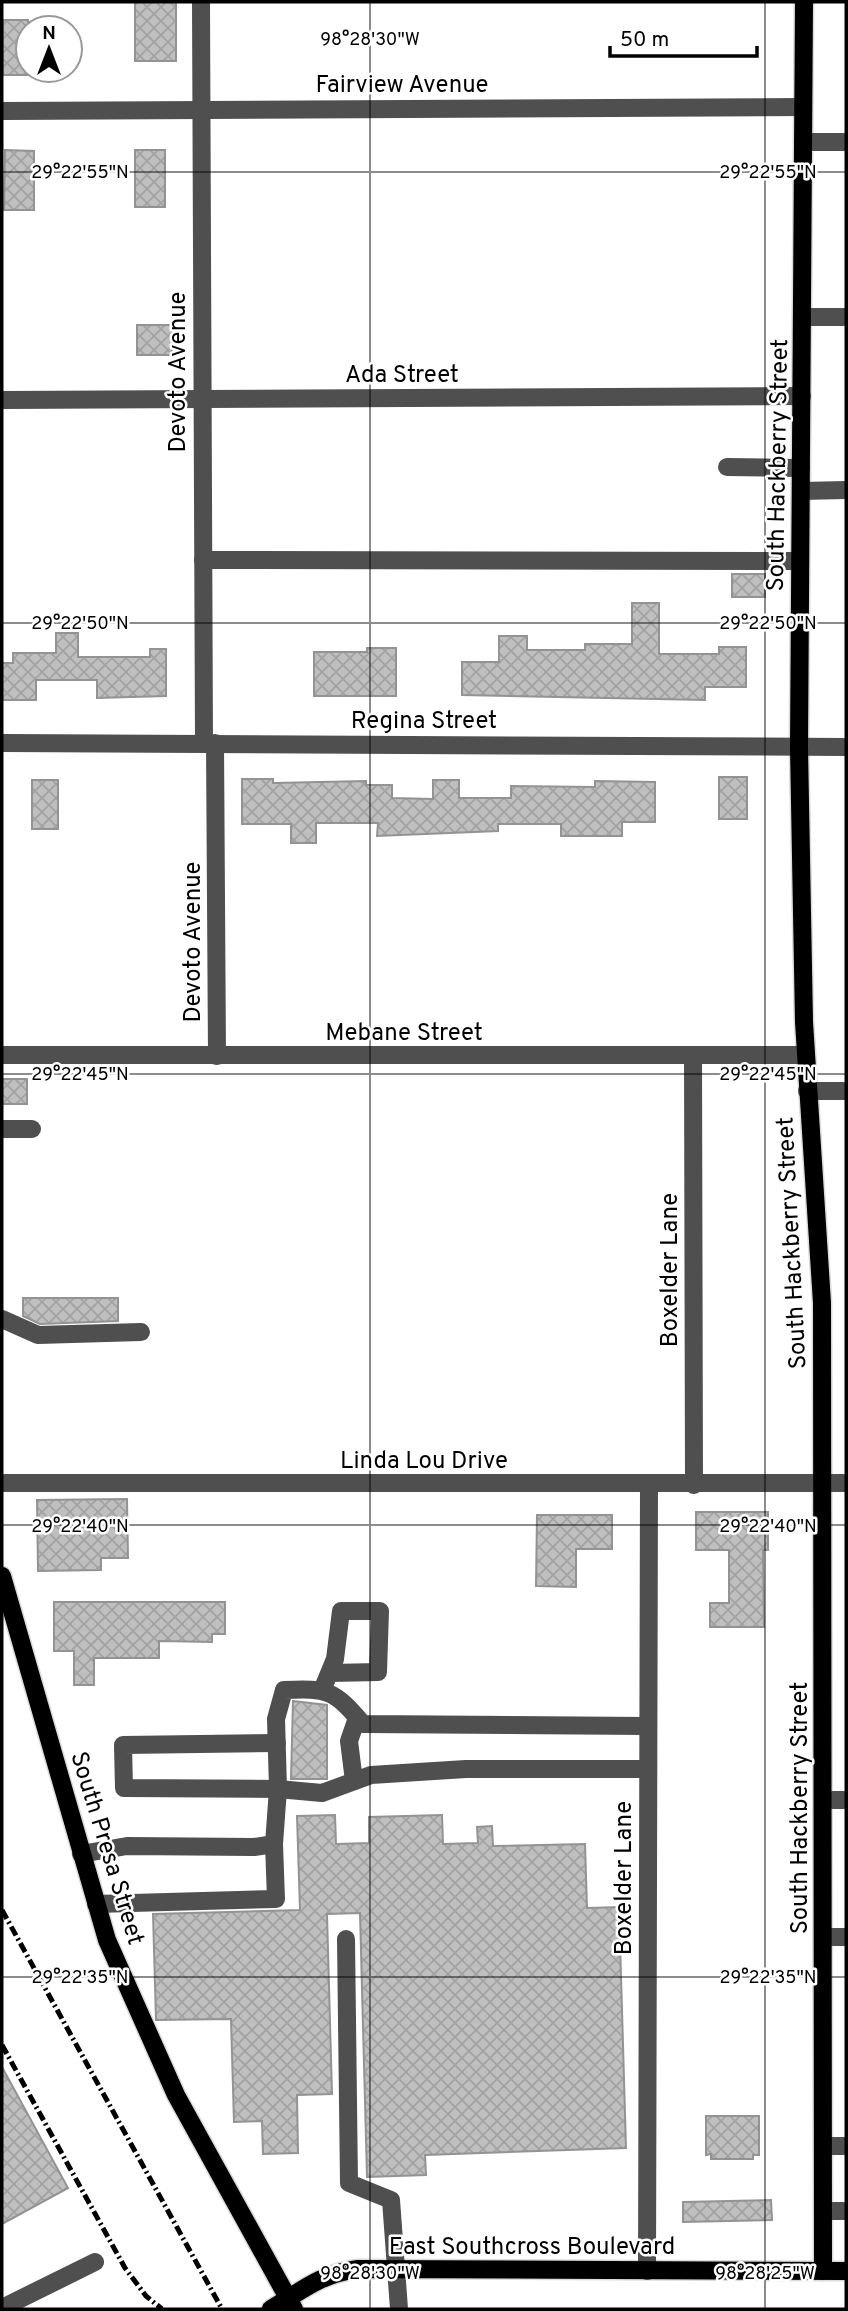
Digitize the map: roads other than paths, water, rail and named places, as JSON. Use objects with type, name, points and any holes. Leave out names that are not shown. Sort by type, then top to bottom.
[{"type":"main road","name":"South Hackberry Street","points":[[804,2],[799,747],[805,1055],[822,1303],[823,2271]]},
{"type":"main road","name":"South Presa Street","points":[[2,1576],[96,1904],[138,2013],[176,2095],[291,2304]]},
{"type":"main road","name":"East Southcross Boulevard","points":[[271,2309],[291,2304],[309,2283],[332,2273],[394,2269],[846,2271]]},
{"type":"street","name":"Devoto Avenue","points":[[201,2],[203,560],[217,1056]]},
{"type":"street","name":"Fairview Avenue","points":[[2,111],[803,107]]},
{"type":"street","points":[[803,142],[846,142]]},
{"type":"street","points":[[803,317],[846,317]]},
{"type":"street","name":"Ada Street","points":[[2,400],[802,396]]},
{"type":"street","points":[[727,467],[801,468]]},
{"type":"street","points":[[800,491],[846,490]]},
{"type":"street","points":[[203,560],[800,561]]},
{"type":"street","name":"Regina Street","points":[[2,743],[846,747]]},
{"type":"street","name":"Mebane Street","points":[[2,1055],[805,1055]]},
{"type":"street","name":"Boxelder Lane","points":[[693,1055],[694,1485]]},
{"type":"street","points":[[807,1091],[846,1091]]},
{"type":"street","points":[[2,1129],[33,1129]]},
{"type":"street","points":[[2,1319],[38,1335],[141,1332]]},
{"type":"street","name":"Linda Lou Drive","points":[[2,1483],[846,1483]]},
{"type":"street","name":"Boxelder Lane","points":[[647,2271],[649,1485]]},
{"type":"street","points":[[96,1904],[276,1899],[276,1719],[284,1690],[327,1681],[363,1724],[648,1726]]},
{"type":"street","points":[[354,1781],[349,1741],[357,1718]]},
{"type":"street","points":[[277,1743],[123,1745],[124,1788],[278,1789],[322,1793],[371,1774],[466,1769],[648,1769]]},
{"type":"street","points":[[823,1800],[846,1800]]},
{"type":"street","points":[[81,1854],[127,1846],[254,1847],[274,1844]]},
{"type":"street","points":[[823,1937],[846,1937]]},
{"type":"street","points":[[346,1939],[349,2183],[391,2200],[399,2309]]},
{"type":"street","points":[[823,2146],[846,2146]]},
{"type":"street","points":[[823,2211],[846,2211]]},
{"type":"street","points":[[2,2308],[95,2262]]},
{"type":"railway","points":[[2,1910],[222,2309]]},
{"type":"railway","points":[[2,2045],[125,2268],[146,2296],[162,2309]]}]
